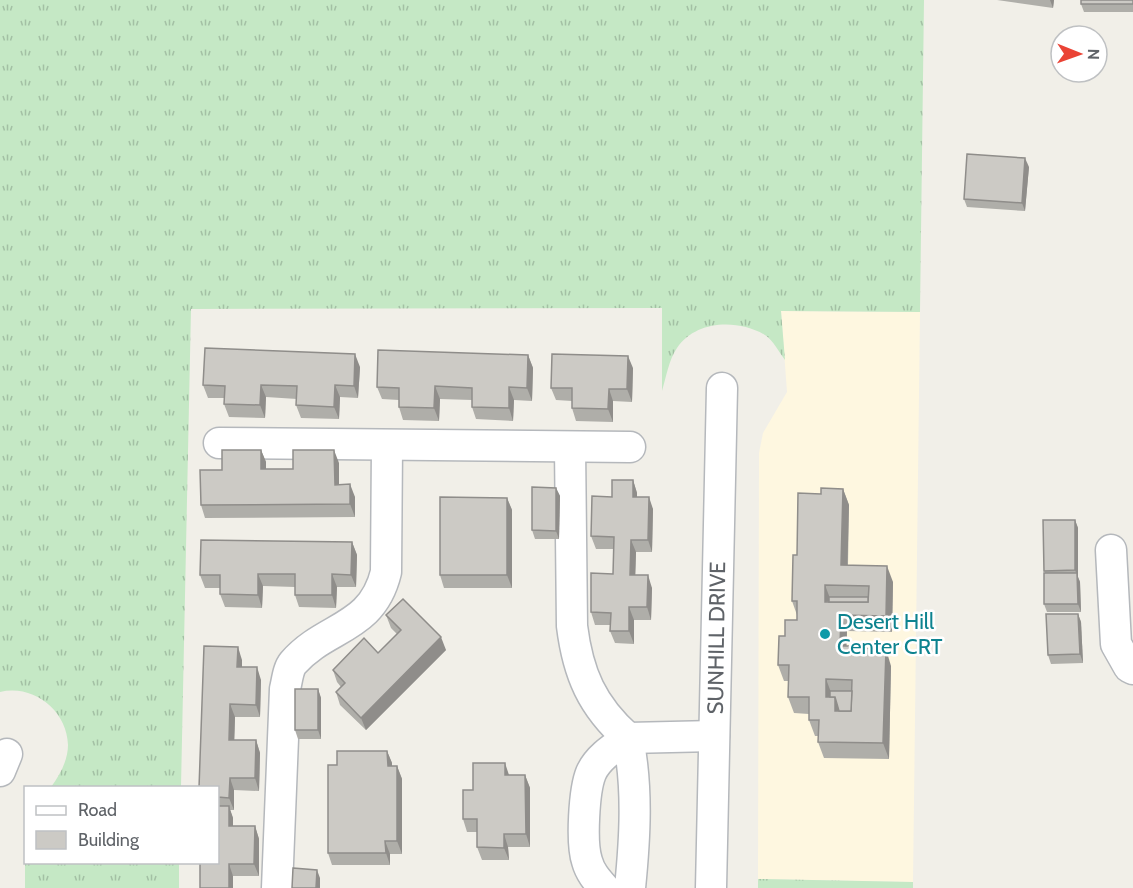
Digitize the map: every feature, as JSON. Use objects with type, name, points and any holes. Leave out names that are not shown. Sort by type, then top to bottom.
[{"type":"street","name":"SUNHILL DRIVE","points":[[711,888],[722,388]]},
{"type":"street","points":[[219,443],[630,447]]},
{"type":"street","points":[[277,888],[285,689],[292,665],[309,650],[363,614],[382,589],[386,572],[387,446]]},
{"type":"street","points":[[570,447],[572,626],[575,651],[583,677],[608,720],[628,738],[634,768],[635,827],[630,888]]},
{"type":"street","points":[[1111,550],[1116,644],[1129,667],[1133,669]]},
{"type":"street","points":[[604,888],[593,876],[585,858],[584,813],[591,773],[603,756],[628,738],[714,736]]},
{"type":"shaded area","points":[[781,311],[920,312],[913,882],[758,879],[759,453],[763,433],[787,392]]},
{"type":"green space","points":[[0,0],[924,0],[920,312],[781,311],[785,360],[768,337],[754,330],[730,325],[706,327],[685,339],[674,352],[662,391],[662,308],[191,309],[181,786],[52,786],[63,767],[68,751],[62,721],[46,702],[36,696],[24,692],[0,692]]},
{"type":"green space","points":[[25,864],[179,864],[179,888],[25,888]]},
{"type":"green space","points":[[758,879],[913,882],[913,888],[758,888]]},
{"type":"building","points":[[1081,0],[1133,0],[1133,4],[1081,4]]},
{"type":"building","points":[[967,154],[1025,158],[1022,203],[964,199]]},
{"type":"building","points":[[205,348],[355,354],[354,386],[335,385],[334,407],[296,405],[297,386],[261,385],[260,405],[224,404],[225,386],[203,385]]},
{"type":"building","points":[[378,350],[528,355],[527,388],[509,387],[509,408],[472,407],[472,388],[435,386],[434,408],[399,407],[399,388],[377,387]]},
{"type":"building","points":[[552,354],[628,356],[627,389],[609,389],[608,409],[572,408],[572,388],[551,388]]},
{"type":"building","points":[[222,450],[261,450],[261,469],[293,469],[293,450],[334,450],[335,485],[350,484],[350,504],[201,505],[200,470],[222,470]]},
{"type":"building","points":[[612,480],[633,480],[633,497],[649,497],[648,540],[631,540],[630,575],[648,575],[647,607],[629,607],[629,631],[610,631],[611,613],[591,612],[591,573],[613,574],[614,537],[591,536],[592,496],[612,497]]},
{"type":"building","points":[[532,487],[556,488],[556,531],[532,530]]},
{"type":"building","name":"Desert Hill Center CRT","points":[[821,488],[843,489],[841,565],[887,566],[886,616],[841,615],[840,646],[886,649],[883,743],[818,742],[819,720],[809,720],[809,697],[788,697],[789,665],[778,665],[779,636],[785,636],[785,620],[797,620],[797,601],[792,601],[793,555],[797,555],[798,493],[821,494]],"holes":[[[825,585],[869,586],[868,602],[825,602]],[[826,679],[852,680],[851,711],[835,711],[835,697],[826,697]]]},
{"type":"building","points":[[440,497],[507,498],[507,575],[440,575]]},
{"type":"building","points":[[1043,520],[1075,520],[1075,570],[1044,571]]},
{"type":"building","points":[[201,540],[352,542],[351,575],[332,574],[332,595],[295,595],[295,574],[258,574],[258,595],[220,594],[220,575],[200,575]]},
{"type":"building","points":[[1044,573],[1077,573],[1078,604],[1044,604]]},
{"type":"building","points":[[829,597],[868,597],[868,602],[829,602]]},
{"type":"building","points":[[403,599],[441,637],[361,718],[336,692],[345,683],[333,670],[364,638],[378,653],[401,630],[386,615]]},
{"type":"building","points":[[1046,614],[1078,614],[1080,654],[1048,655]]},
{"type":"building","points":[[204,646],[238,647],[237,667],[257,667],[256,705],[230,704],[229,740],[256,740],[255,778],[230,778],[229,798],[219,797],[219,786],[199,786]]},
{"type":"building","points":[[295,689],[318,689],[318,730],[295,730]]},
{"type":"building","points":[[830,691],[852,691],[851,711],[839,711],[835,697],[830,697]]},
{"type":"building","points":[[337,751],[387,751],[388,766],[397,766],[397,841],[385,841],[386,853],[328,853],[328,765],[337,765]]},
{"type":"building","points":[[473,763],[505,763],[505,775],[525,775],[526,834],[504,834],[504,848],[477,847],[477,819],[463,819],[463,790],[473,790]]},
{"type":"building","points":[[219,806],[229,806],[229,826],[255,826],[254,864],[229,864],[229,888],[200,888],[200,864],[219,864]]},
{"type":"building","points":[[293,868],[317,870],[316,888],[292,888]]},
{"type":"place","name":"Desert Hill Center CRT","points":[[825,634]]}]
